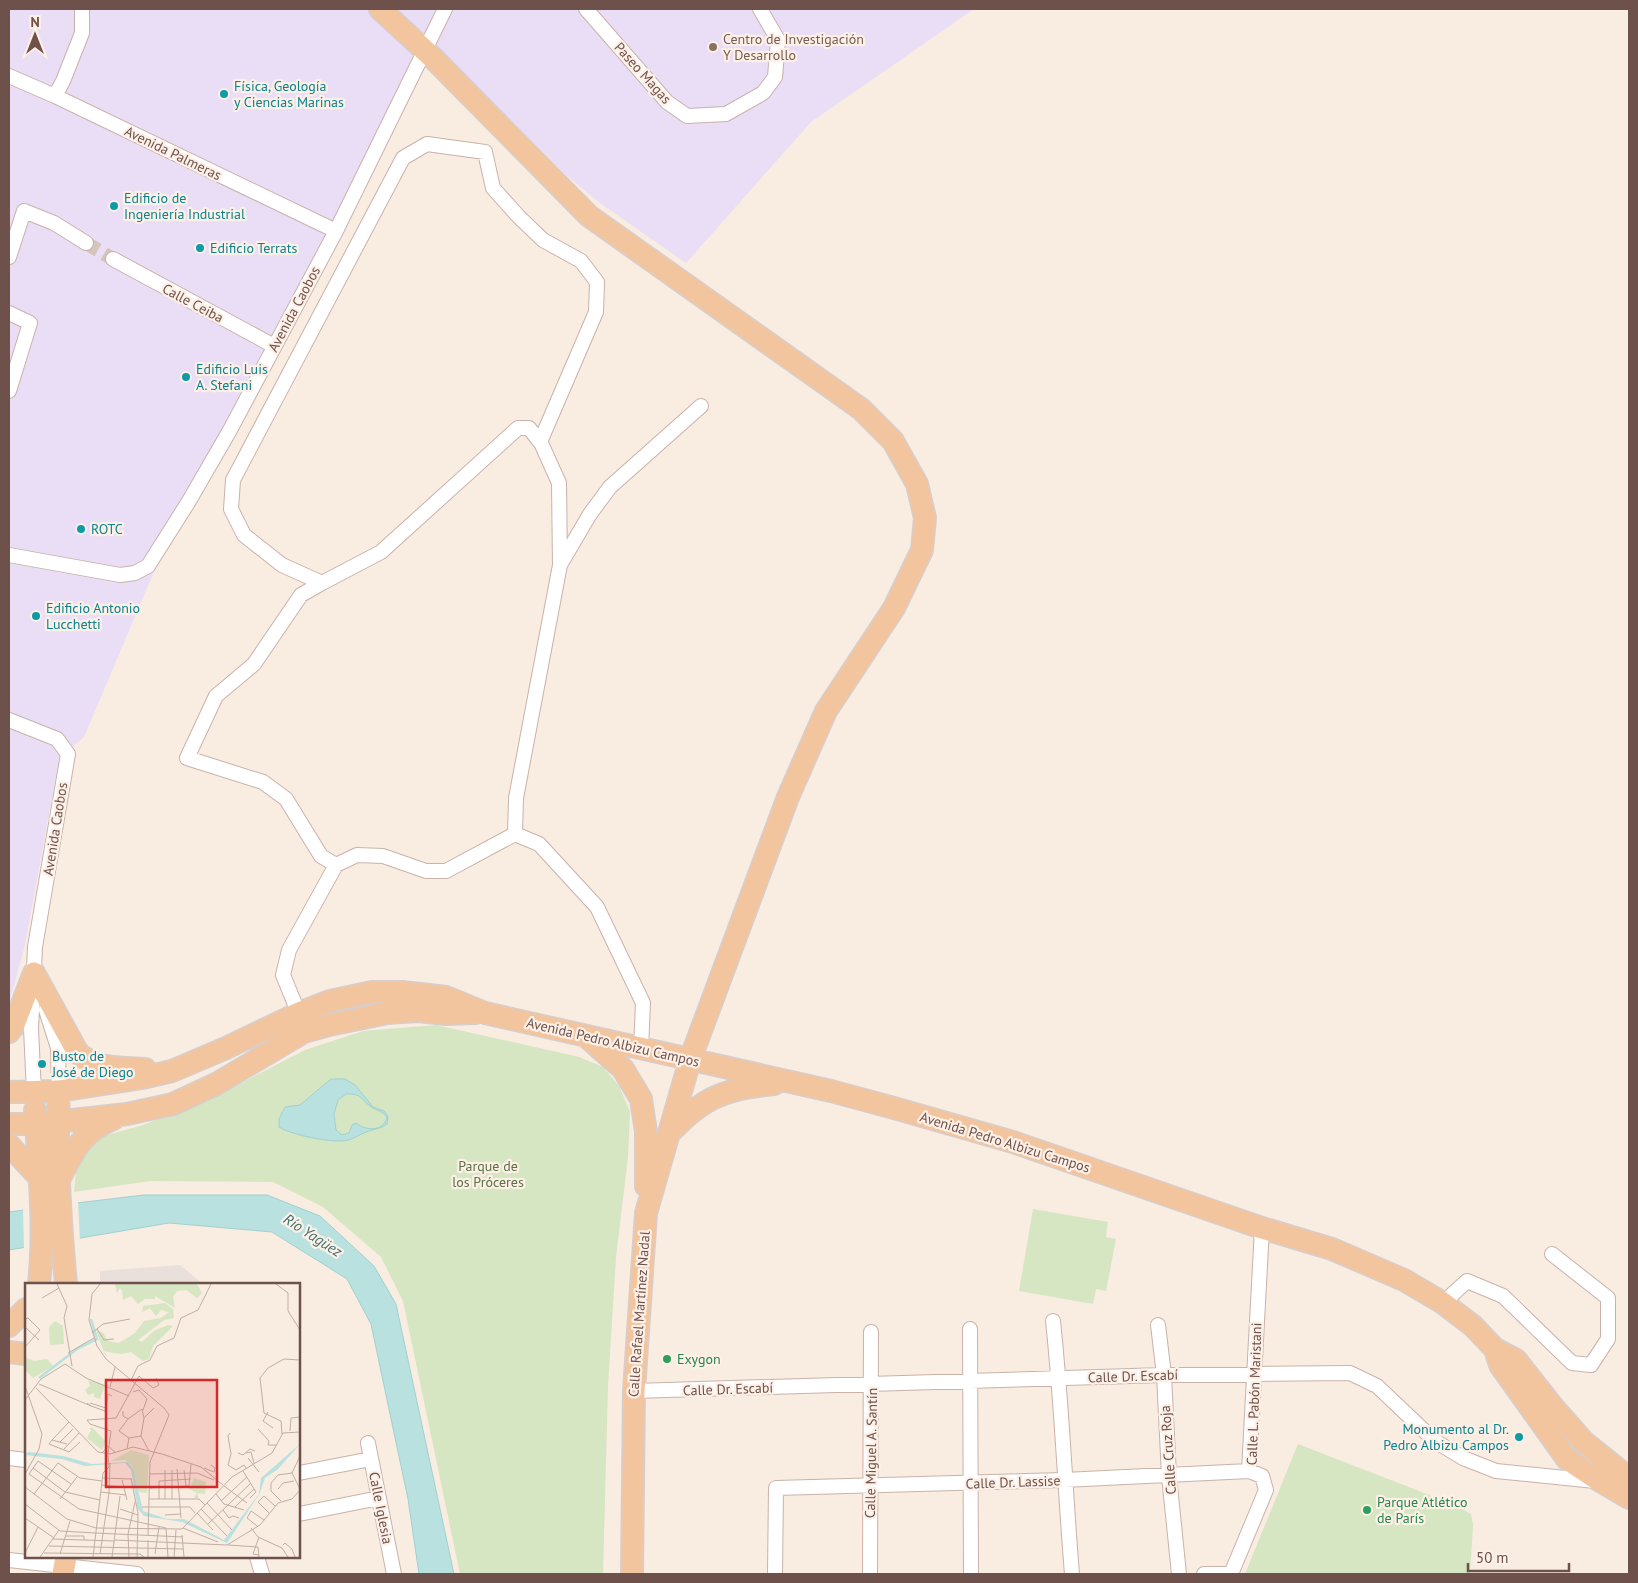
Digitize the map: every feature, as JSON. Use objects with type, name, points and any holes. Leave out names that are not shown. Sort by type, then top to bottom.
[{"type":"main road","name":"Calle Rafael Martínez Nadal","points":[[380,9],[425,51],[589,216],[861,409],[893,441],[917,484],[925,518],[922,550],[894,608],[826,711],[788,797],[690,1060],[646,1213],[634,1391],[632,1574]]},
{"type":"main road","points":[[9,1032],[13,1027],[34,973]]},
{"type":"main road","points":[[34,973],[78,1053],[85,1060],[108,1067],[172,1071]]},
{"type":"main road","name":"Avenida Pedro Albizu Campos","points":[[9,1124],[36,1124],[127,1114],[173,1104],[216,1084],[330,1001],[372,992],[402,992],[446,997],[485,1012],[641,1049],[794,1082],[894,1108],[1013,1142],[1262,1228],[1332,1249],[1404,1280],[1443,1303],[1473,1326],[1495,1349],[1516,1360],[1583,1441],[1629,1477]]},
{"type":"main road","name":"Avenida Pedro Albizu Campos","points":[[9,1092],[59,1091],[142,1078],[172,1071],[226,1048],[302,1022]]},
{"type":"main road","points":[[586,1036],[624,1069],[641,1099],[646,1132],[646,1213]]},
{"type":"main road","points":[[669,1133],[696,1108],[718,1095],[743,1088],[794,1082]]},
{"type":"main road","points":[[38,1283],[58,1122],[59,1091]]},
{"type":"main road","points":[[34,1092],[36,1124],[50,1178],[63,1252],[66,1283]]},
{"type":"main road","points":[[50,1178],[83,1138],[104,1123],[127,1114]]},
{"type":"main road","points":[[9,1145],[50,1178]]},
{"type":"main road","points":[[9,1326],[25,1310]]},
{"type":"main road","name":"Avenida Pedro Albizu Campos","points":[[1495,1349],[1500,1365],[1567,1458],[1629,1498]]},
{"type":"main road","points":[[9,1352],[25,1354]]},
{"type":"main road","points":[[1600,1481],[1607,1497],[1629,1511]]},
{"type":"street","points":[[55,96],[82,33],[82,9]]},
{"type":"street","points":[[425,51],[445,9]]},
{"type":"street","name":"Paseo Magas","points":[[586,9],[667,102],[687,116],[726,114],[763,92],[775,77],[778,40],[760,9]]},
{"type":"street","name":"Avenida Caobos","points":[[9,555],[120,575],[135,574],[148,566],[189,501],[336,232],[425,51]]},
{"type":"street","name":"Avenida Palmeras","points":[[9,76],[55,96],[336,232]]},
{"type":"street","points":[[322,583],[282,565],[244,535],[231,509],[233,480],[403,158],[427,144],[485,152],[493,188],[543,240],[582,261],[597,282],[596,312],[540,442]]},
{"type":"street","points":[[9,257],[24,211],[54,223],[86,243]]},
{"type":"street","name":"Calle Ceiba","points":[[113,259],[274,346]]},
{"type":"street","points":[[9,313],[30,322],[9,391]]},
{"type":"street","points":[[560,565],[590,514],[610,486],[701,406]]},
{"type":"street","points":[[336,864],[321,856],[286,798],[263,782],[187,758],[216,696],[254,664],[300,595],[381,552],[518,428],[529,428],[540,442],[559,483],[560,565],[516,798],[515,834]]},
{"type":"street","name":"Avenida Caobos","points":[[9,720],[57,739],[68,754],[35,946],[31,1029],[34,1092]]},
{"type":"street","points":[[302,1022],[283,975],[289,950],[336,864],[357,855],[383,856],[426,871],[446,871],[515,834]]},
{"type":"street","points":[[515,834],[539,844],[597,907],[643,1003],[641,1049]]},
{"type":"street","name":"Avenida Caobos","points":[[34,973],[58,1048],[59,1091]]},
{"type":"street","name":"Calle L. Pabón Maristani","points":[[1231,1574],[1266,1490],[1262,1476],[1249,1471],[1262,1228]]},
{"type":"street","points":[[1443,1303],[1467,1281],[1503,1296],[1572,1363],[1590,1365],[1608,1339],[1608,1298],[1552,1254]]},
{"type":"street","points":[[1053,1321],[1059,1378],[1064,1480],[1072,1574]]},
{"type":"street","name":"Calle Cruz Roja","points":[[1158,1325],[1164,1375],[1169,1476],[1179,1574]]},
{"type":"street","points":[[970,1330],[971,1574]]},
{"type":"street","name":"Calle Miguel A. Santín","points":[[870,1574],[871,1332]]},
{"type":"street","name":"Calle Dr. Escabí","points":[[634,1391],[1164,1375],[1350,1372],[1377,1386],[1435,1441],[1463,1458],[1496,1471],[1600,1481]]},
{"type":"street","name":"Calle Iglesia","points":[[368,1442],[394,1574]]},
{"type":"street","points":[[9,1458],[25,1460]]},
{"type":"street","points":[[300,1473],[371,1460]]},
{"type":"street","name":"Calle Dr. Lassise","points":[[775,1574],[776,1488],[870,1487],[1169,1476],[1249,1471]]},
{"type":"street","points":[[300,1514],[379,1498]]},
{"type":"street","points":[[257,1558],[262,1574]]},
{"type":"street","points":[[9,1560],[137,1574]]},
{"type":"street","points":[[1204,1574],[1231,1574]]},
{"type":"shaded area","points":[[9,9],[974,9],[811,122],[686,263],[597,201],[564,173],[448,57],[433,59],[424,67],[339,234],[153,574],[84,737],[59,759],[25,945],[9,1003]]},
{"type":"shaded area","points":[[180,1265],[202,1283],[100,1283],[100,1271]]},
{"type":"green space","name":"Parque de los Próceres","points":[[436,1025],[579,1057],[603,1067],[619,1086],[630,1112],[628,1157],[616,1257],[608,1386],[603,1574],[460,1574],[403,1301],[381,1257],[323,1207],[273,1182],[150,1181],[74,1192],[77,1160],[96,1138],[140,1126],[202,1103],[305,1050],[363,1031]]},
{"type":"green space","points":[[1033,1209],[1108,1222],[1106,1237],[1116,1239],[1106,1291],[1096,1289],[1093,1304],[1019,1291]]},
{"type":"green space","name":"Parque Atlético de París","points":[[1298,1444],[1455,1505],[1471,1514],[1473,1525],[1470,1574],[1245,1574]]},
{"type":"water","points":[[331,1079],[345,1079],[355,1085],[373,1107],[384,1111],[388,1116],[387,1124],[379,1128],[364,1133],[352,1139],[342,1141],[313,1138],[279,1127],[279,1119],[285,1107],[300,1105]],"holes":[[[346,1094],[359,1096],[387,1117],[379,1128],[369,1129],[356,1123],[352,1125],[349,1133],[342,1135],[336,1130],[334,1114],[338,1100]]]},
{"type":"water","name":"Río Yagüez","points":[[144,1195],[267,1195],[320,1216],[374,1266],[396,1304],[454,1574],[419,1574],[408,1499],[371,1324],[347,1279],[272,1232],[169,1223],[9,1250],[9,1212]]},
{"type":"pier","points":[[78,1200],[80,1241],[24,1249],[23,1208]]},
{"type":"tunnel","points":[[86,243],[113,259]]},
{"type":"place","name":"Centro de Investigación Y Desarrollo","points":[[713,47]]},
{"type":"place","name":"Física, Geología y Ciencias Marinas","points":[[224,94]]},
{"type":"place","name":"Edificio de Ingeniería Industrial","points":[[114,206]]},
{"type":"place","name":"Edificio Terrats","points":[[200,248]]},
{"type":"place","name":"Edificio Luis A. Stefani","points":[[186,377]]},
{"type":"place","name":"ROTC","points":[[81,529]]},
{"type":"place","name":"Edificio Antonio Lucchetti","points":[[36,616]]},
{"type":"place","name":"Busto de José de Diego","points":[[42,1064]]},
{"type":"place","name":"Exygon","points":[[667,1359]]},
{"type":"place","name":"Monumento al Dr. Pedro Albizu Campos","points":[[1519,1437]]},
{"type":"place","name":"Parque Atlético de París","points":[[1367,1510]]}]
